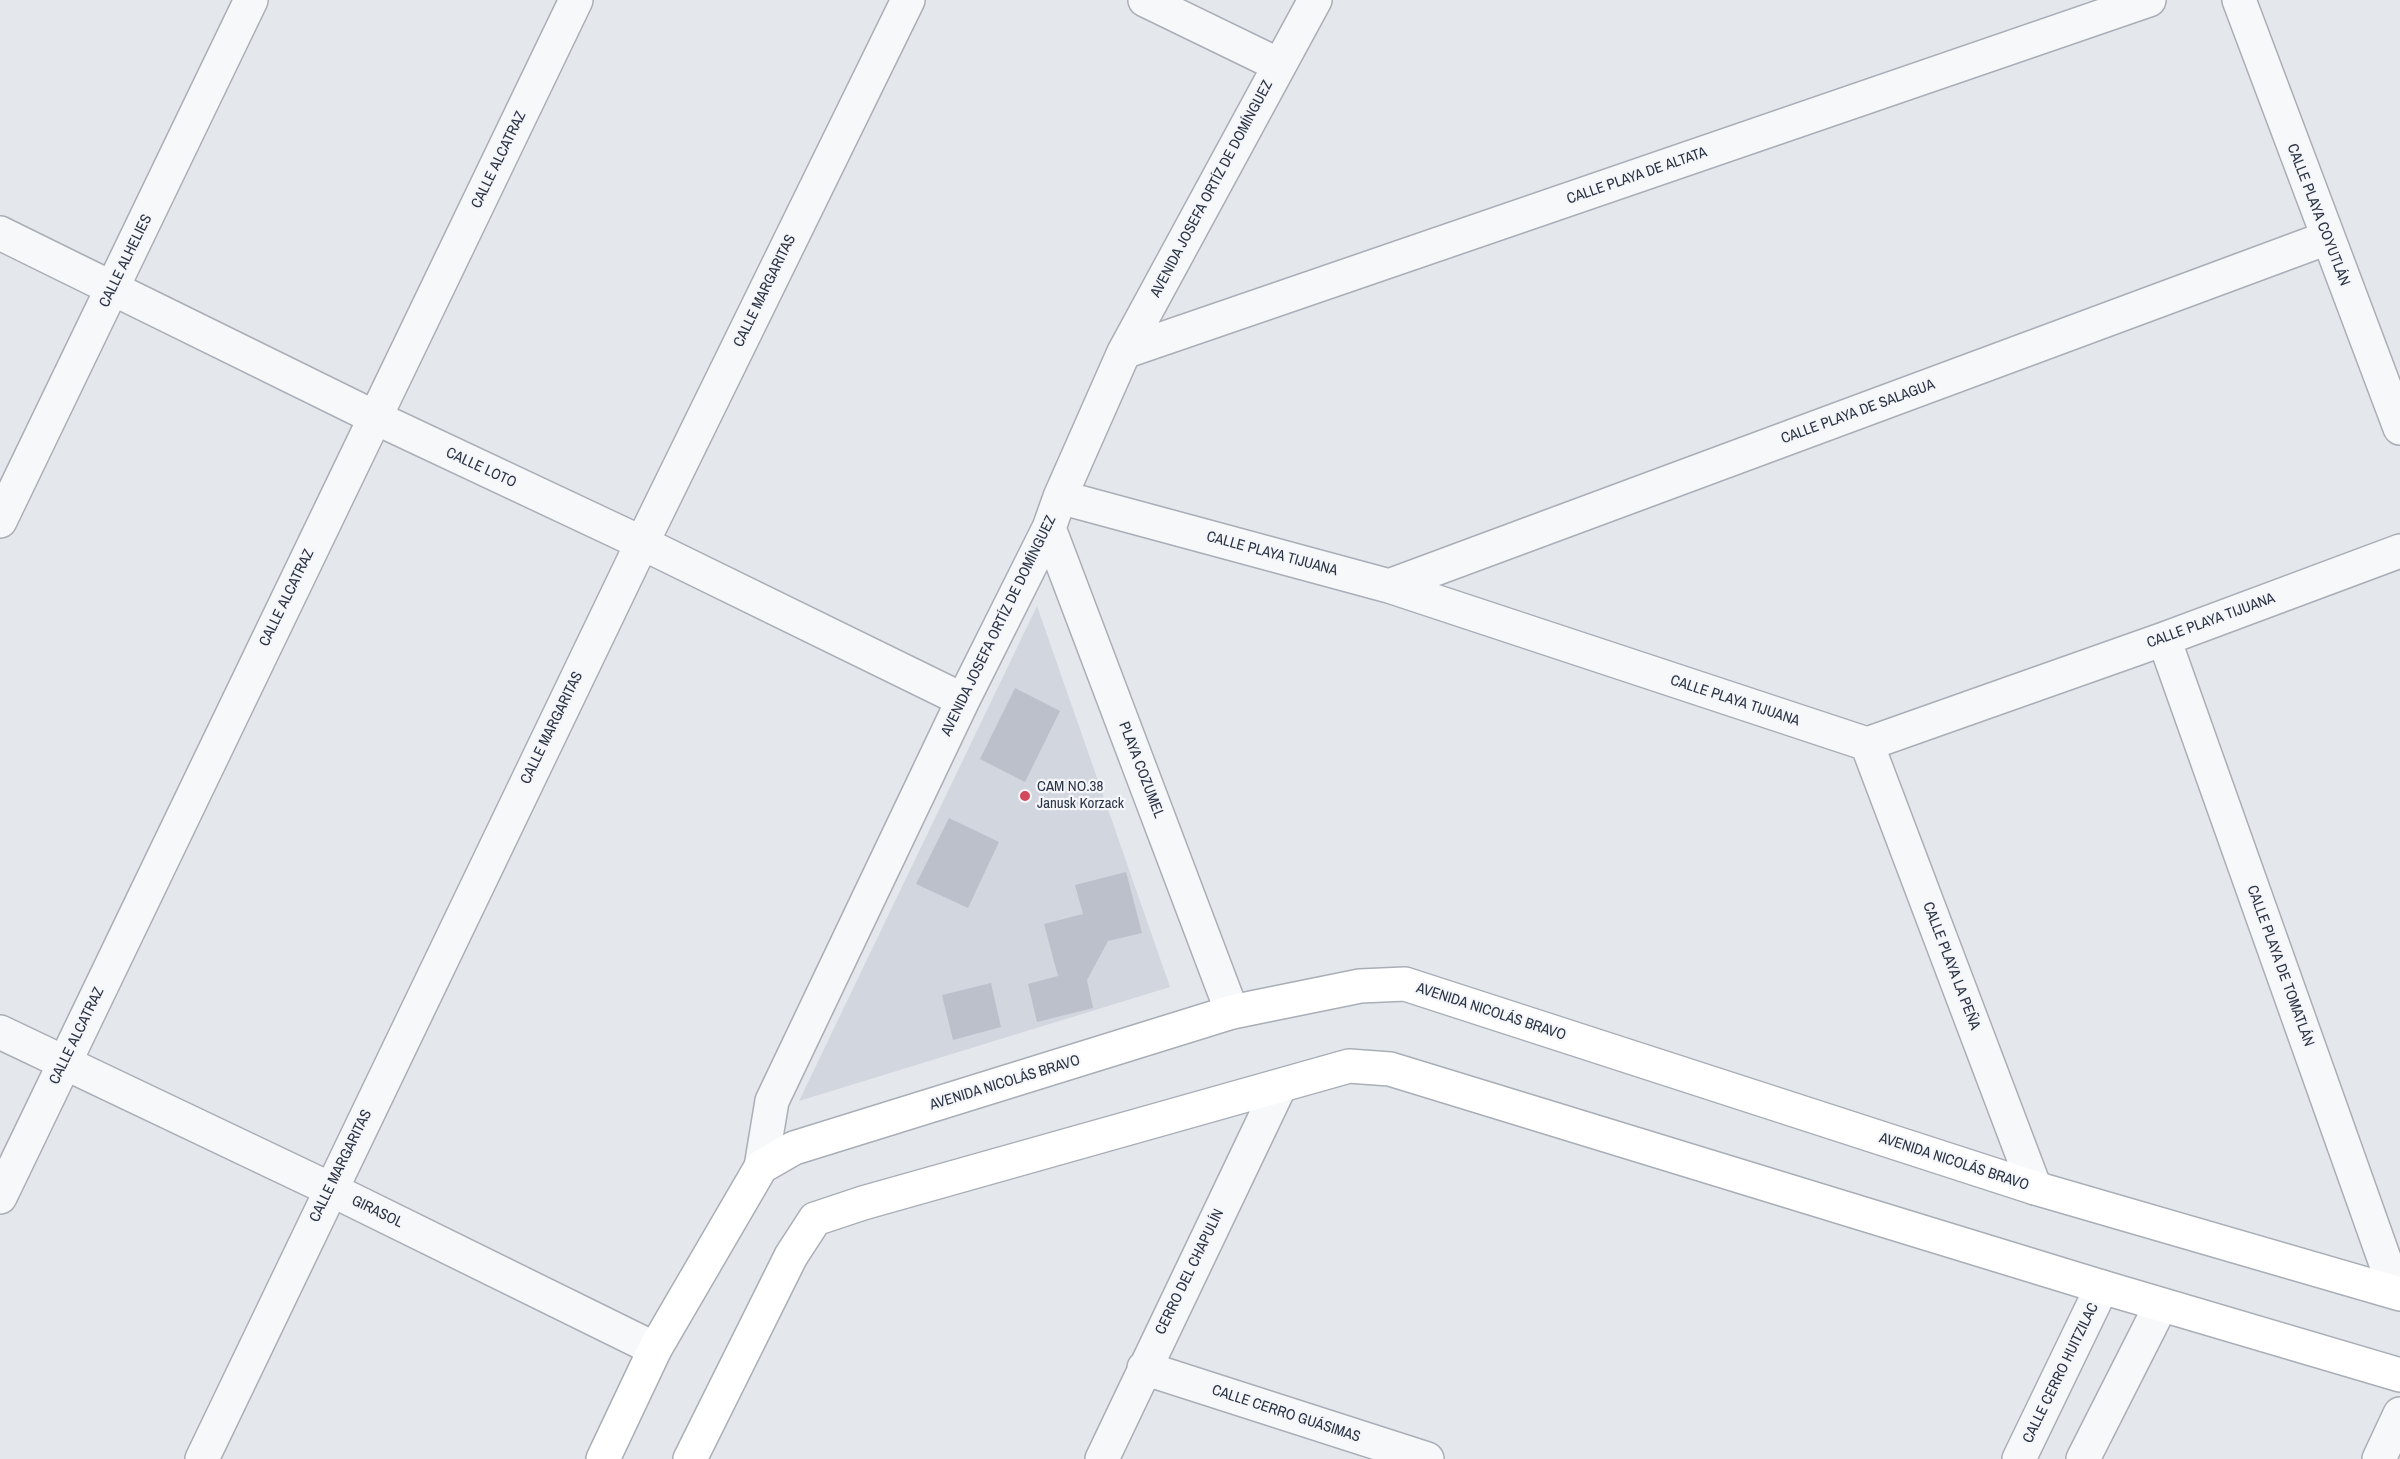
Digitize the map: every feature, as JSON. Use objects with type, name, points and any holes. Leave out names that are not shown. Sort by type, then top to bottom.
[{"type":"street","name":"CALLE ALHELIES","points":[[0,521],[251,0]]},
{"type":"street","name":"CALLE ALCATRAZ","points":[[0,1197],[576,0]]},
{"type":"street","name":"CALLE MARGARITAS","points":[[202,1459],[642,543],[908,0]]},
{"type":"street","points":[[1145,0],[1279,65]]},
{"type":"street","name":"AVENIDA JOSEFA ORTÍZ DE DOMÍNGUEZ","points":[[761,1167],[772,1101],[1054,513],[1124,352],[1315,0]]},
{"type":"street","name":"CALLE PLAYA DE ALTATA","points":[[1124,352],[2149,0]]},
{"type":"street","name":"CALLE PLAYA COYUTLÁN","points":[[2238,0],[2400,428]]},
{"type":"street","name":"CALLE LOTO","points":[[0,233],[374,417],[642,543],[963,700]]},
{"type":"street","name":"CALLE PLAYA DE SALAGUA","points":[[1389,586],[2327,238]]},
{"type":"street","name":"CALLE PLAYA TIJUANA","points":[[1054,513],[1389,586],[1867,744],[2164,639],[2400,551]]},
{"type":"street","name":"PLAYA COZUMEL","points":[[1054,513],[1232,1012]]},
{"type":"street","name":"CALLE PLAYA DE TOMATLÁN","points":[[2164,639],[2398,1293]]},
{"type":"street","name":"CALLE PLAYA LA PEÑA","points":[[1867,744],[2035,1188]]},
{"type":"street","name":"AVENIDA NICOLÁS BRAVO","points":[[603,1459],[655,1349],[761,1167],[794,1148],[1232,1012],[1360,986],[1405,984],[2035,1188],[2398,1293]]},
{"type":"street","name":"GIRASOL","points":[[0,1032],[63,1064],[330,1189],[655,1349]]},
{"type":"street","points":[[690,1459],[791,1256],[815,1219],[885,1197],[1349,1066],[1390,1069],[2161,1305],[2400,1375]]},
{"type":"street","name":"CERRO DEL CHAPULÍN","points":[[1102,1459],[1280,1086]]},
{"type":"street","name":"CALLE CERRO HUITZILAC","points":[[2019,1459],[2102,1287]]},
{"type":"street","points":[[2083,1459],[2161,1305]]},
{"type":"street","name":"CALLE CERRO GUÁSIMAS","points":[[1144,1368],[1427,1459]]},
{"type":"street","points":[[2379,1459],[2400,1414]]},
{"type":"shaded area","name":"CAM NO.38 Janusk Korzack","points":[[1037,606],[1170,987],[799,1101]]},
{"type":"building","points":[[1015,688],[1060,711],[1025,782],[980,759]]},
{"type":"building","points":[[949,818],[999,842],[968,908],[916,884]]},
{"type":"building","points":[[1126,872],[1142,933],[1108,941],[1087,980],[1093,1008],[1037,1022],[1028,984],[1058,976],[1044,924],[1083,914],[1075,885]]},
{"type":"building","points":[[991,983],[1001,1027],[953,1040],[942,995]]},
{"type":"place","name":"CAM NO.38 Janusk Korzack","points":[[1025,796]]}]
